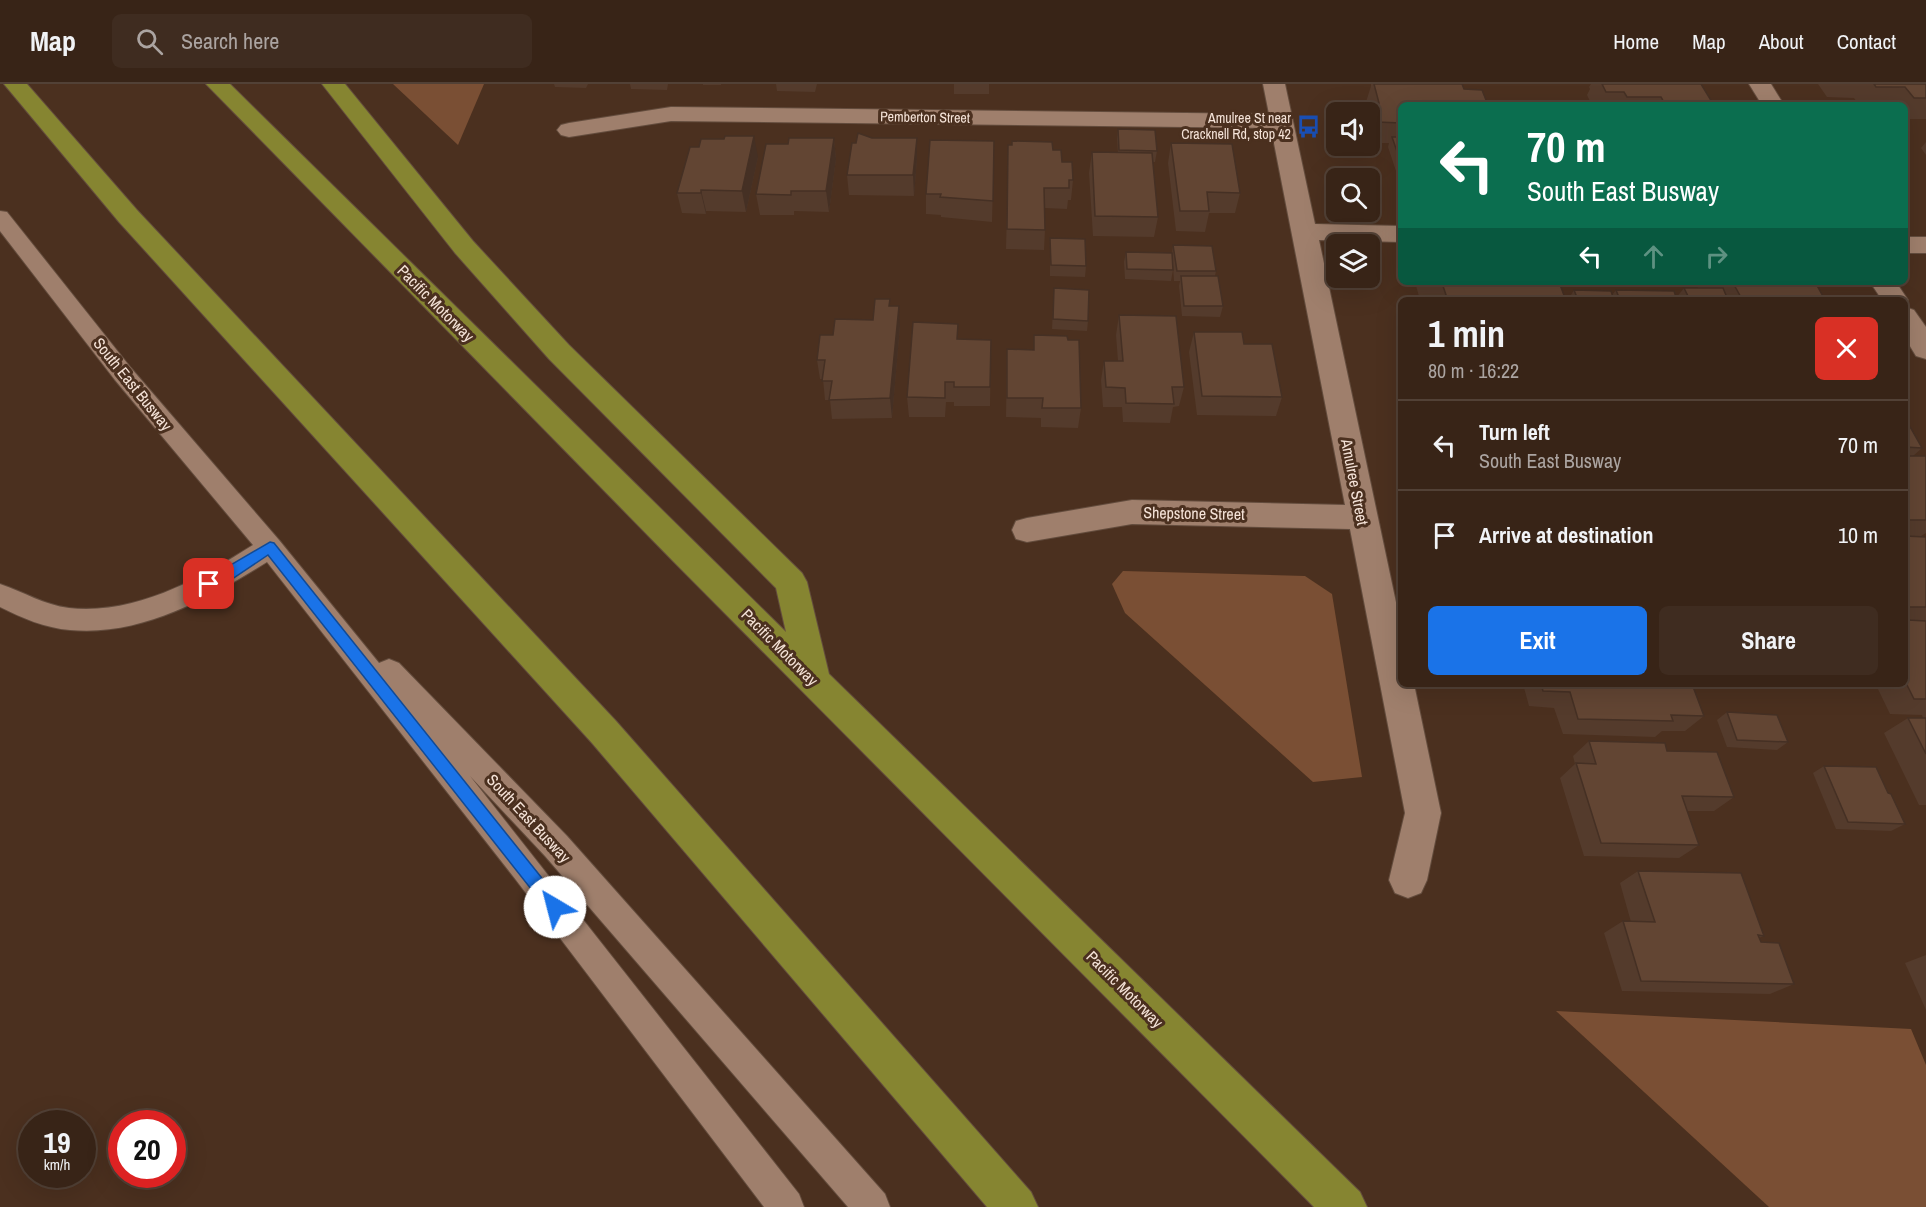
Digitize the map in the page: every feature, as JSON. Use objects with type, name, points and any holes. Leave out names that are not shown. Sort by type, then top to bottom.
[{"type":"highway","points":[[15,84],[128,216],[604,732],[1016,1207]]},
{"type":"highway","name":"Pacific Motorway","points":[[218,84],[814,681],[1345,1207]]},
{"type":"highway","points":[[333,84],[464,247],[559,352],[791,582],[814,681]]},
{"type":"street","name":"Amulree Street","points":[[1274,84],[1423,813],[1408,880]]},
{"type":"street","points":[[1760,84],[1771,102]]},
{"type":"street","name":"Pemberton Street","points":[[569,129],[671,114],[1282,121]]},
{"type":"street","points":[[1306,232],[1398,234]]},
{"type":"street","points":[[1908,245],[1926,246]]},
{"type":"street","points":[[1908,321],[1926,349]]},
{"type":"street","name":"Shepstone Street","points":[[1027,530],[1132,512],[1362,517]]},
{"type":"lane","name":"South East Busway","points":[[0,217],[123,374],[270,547],[527,870],[786,1207]]},
{"type":"lane","name":"South East Busway","points":[[270,547],[556,846],[872,1207]]},
{"type":"lane","points":[[0,595],[18,607],[50,617],[84,620],[117,618],[146,612],[173,601],[227,575],[270,547]]},
{"type":"shaded area","points":[[393,84],[484,84],[458,145]]},
{"type":"shaded area","points":[[1123,571],[1305,576],[1332,594],[1362,777],[1313,782],[1125,613],[1112,584]]},
{"type":"shaded area","points":[[1556,1011],[1911,1029],[1926,1065],[1926,1207],[1769,1207]]},
{"type":"building","points":[[1374,84],[1462,84],[1464,89],[1482,90],[1487,102],[1398,102],[1398,123],[1380,122],[1380,102]]},
{"type":"building","points":[[1602,84],[1701,84],[1712,102],[1664,102],[1661,97],[1627,97],[1624,92],[1606,92]]},
{"type":"building","points":[[1874,84],[1926,84],[1926,98],[1914,98],[1905,87],[1876,87]]},
{"type":"building","points":[[1118,129],[1155,130],[1157,151],[1119,150]]},
{"type":"building","points":[[858,133],[872,138],[917,138],[913,175],[847,175],[852,143],[856,143]]},
{"type":"building","points":[[725,136],[754,136],[742,191],[701,190],[701,193],[677,193],[690,147],[699,147],[701,139],[724,139]]},
{"type":"building","points":[[1392,137],[1398,137],[1398,154]]},
{"type":"building","points":[[789,138],[834,138],[826,191],[791,191],[791,195],[756,194],[766,144],[788,144]]},
{"type":"building","points":[[930,140],[994,141],[993,201],[926,194]]},
{"type":"building","points":[[1012,141],[1052,142],[1053,150],[1061,150],[1062,162],[1072,162],[1073,180],[1069,180],[1069,188],[1044,188],[1045,230],[1007,229],[1008,145],[1012,145]]},
{"type":"building","points":[[1171,143],[1232,144],[1240,193],[1207,192],[1209,211],[1180,211]]},
{"type":"building","points":[[1092,152],[1152,153],[1158,217],[1095,216]]},
{"type":"building","points":[[1050,238],[1085,239],[1086,266],[1051,265]]},
{"type":"building","points":[[1173,245],[1212,246],[1216,271],[1177,271]]},
{"type":"building","points":[[1126,252],[1172,253],[1173,270],[1127,269]]},
{"type":"building","points":[[1181,276],[1218,276],[1223,306],[1184,306]]},
{"type":"building","points":[[1443,285],[1560,285],[1565,297],[1447,297]]},
{"type":"building","points":[[1734,285],[1817,285],[1823,297],[1741,297]]},
{"type":"building","points":[[1054,288],[1089,290],[1088,321],[1053,319]]},
{"type":"building","points":[[1684,288],[1723,288],[1727,297],[1688,297]]},
{"type":"building","points":[[1574,290],[1611,291],[1613,297],[1577,297]]},
{"type":"building","points":[[1616,290],[1674,291],[1676,297],[1619,297]]},
{"type":"building","points":[[875,299],[890,299],[889,306],[899,306],[890,398],[829,400],[832,381],[822,381],[825,360],[817,360],[820,335],[833,335],[835,319],[873,320]]},
{"type":"building","points":[[1119,315],[1176,316],[1184,387],[1172,387],[1174,404],[1126,403],[1125,388],[1106,387],[1104,361],[1123,361]]},
{"type":"building","points":[[913,322],[958,324],[957,339],[991,340],[990,387],[954,387],[954,382],[945,382],[945,398],[907,397]]},
{"type":"building","points":[[1194,332],[1242,332],[1244,344],[1272,344],[1282,397],[1202,396]]},
{"type":"building","points":[[1034,335],[1067,336],[1068,340],[1079,340],[1081,408],[1042,408],[1043,398],[1007,398],[1007,349],[1034,350]]},
{"type":"building","points":[[1908,423],[1922,448],[1908,447]]},
{"type":"building","points":[[1908,456],[1926,456],[1926,520],[1908,520]]},
{"type":"building","points":[[1908,536],[1926,537],[1926,607],[1908,607]]},
{"type":"building","points":[[1908,620],[1926,621],[1926,699],[1914,699],[1908,687]]},
{"type":"building","points":[[1542,687],[1693,687],[1704,716],[1671,715],[1673,721],[1578,719],[1570,692],[1543,691]]},
{"type":"building","points":[[1727,712],[1777,715],[1788,742],[1737,740]]},
{"type":"building","points":[[1908,718],[1926,718],[1926,754]]},
{"type":"building","points":[[1589,741],[1665,743],[1667,751],[1717,752],[1734,797],[1682,796],[1699,845],[1601,843],[1576,763],[1596,764]]},
{"type":"building","points":[[1824,766],[1876,767],[1905,824],[1848,822]]},
{"type":"building","points":[[1638,871],[1741,873],[1764,936],[1758,935],[1761,942],[1779,943],[1794,984],[1641,981],[1623,921],[1655,922]]},
{"type":"place","name":"Amulree St near Cracknell Rd, stop 42","points":[[1309,126]]},
{"type":"route","points":[[209,584],[270,547],[555,907]]}]
